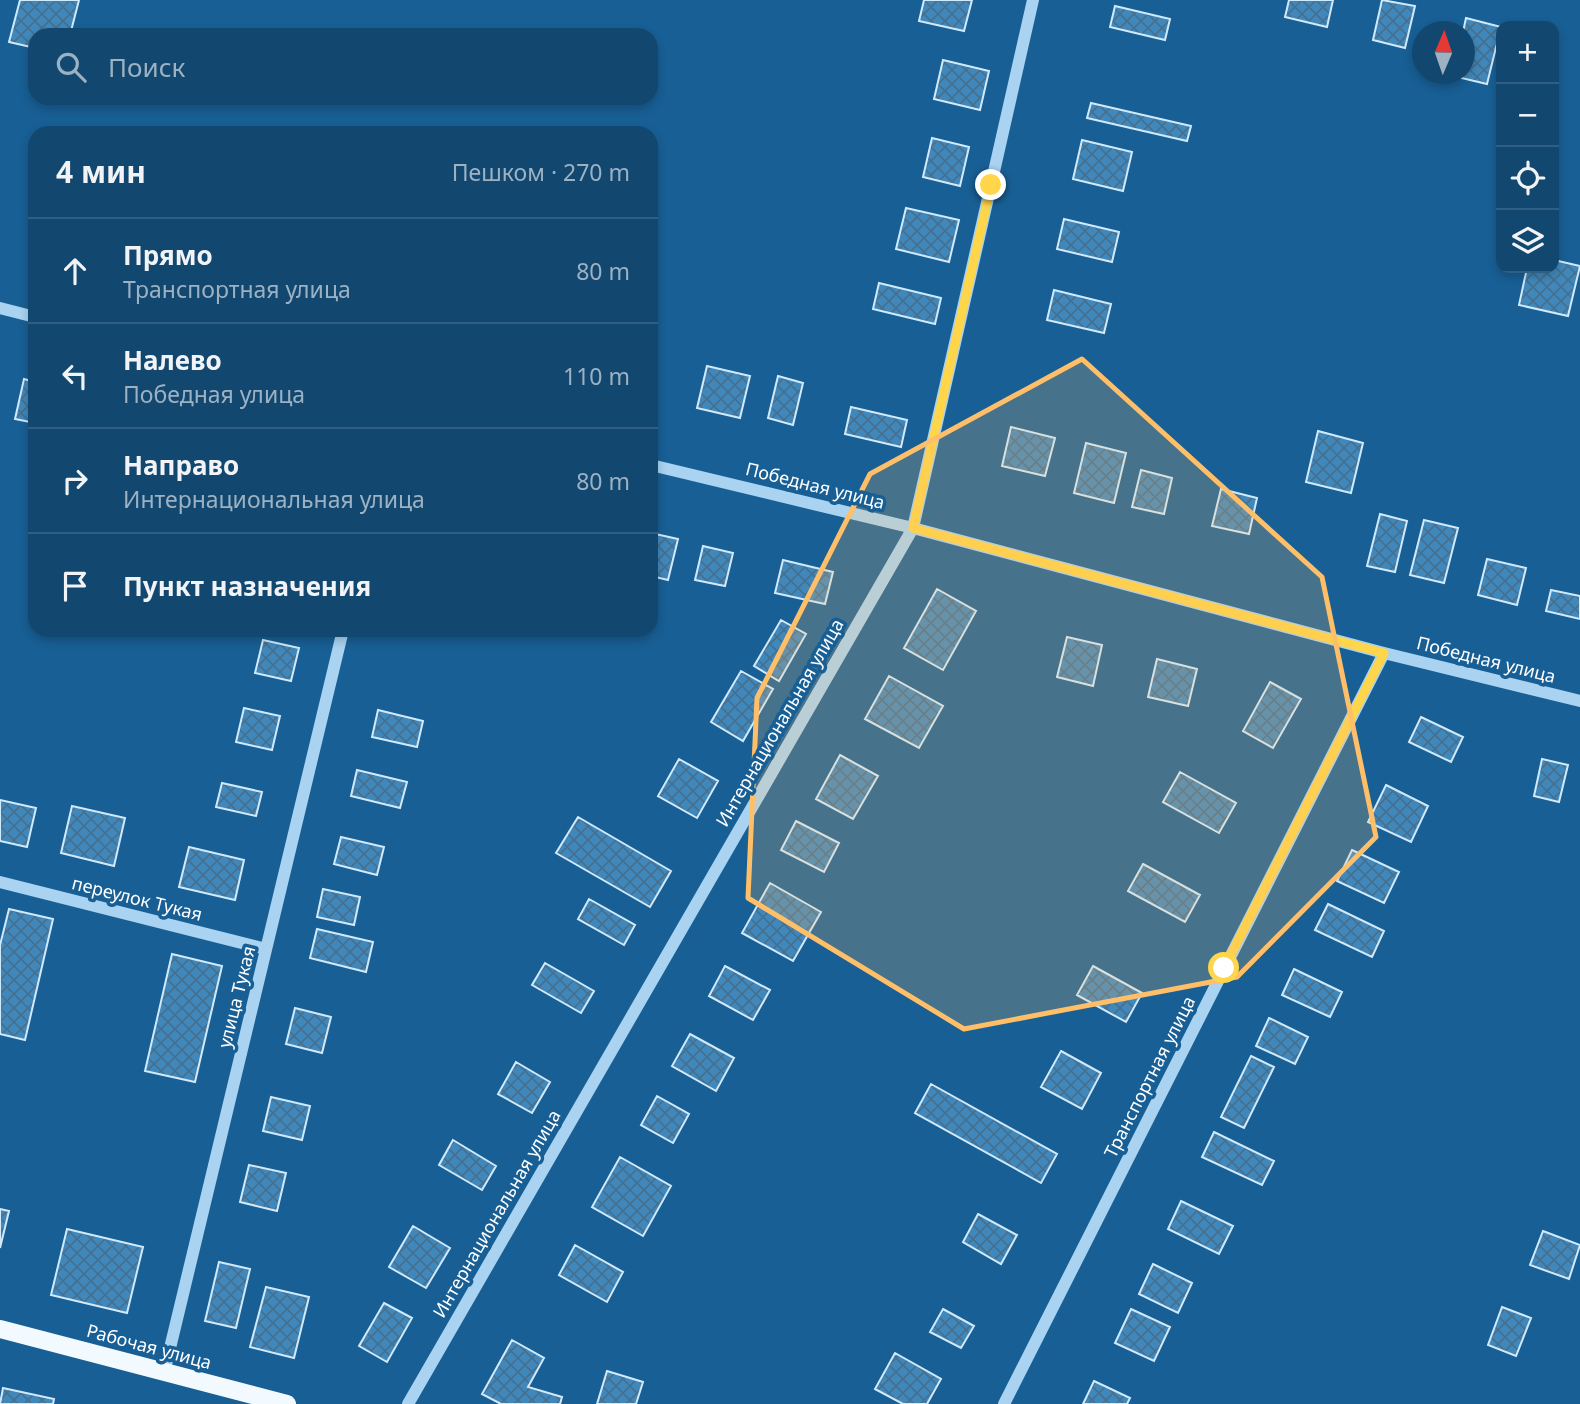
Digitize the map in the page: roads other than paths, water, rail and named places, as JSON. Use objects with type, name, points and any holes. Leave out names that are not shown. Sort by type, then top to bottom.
[{"type":"main road","name":"Рабочая улица","points":[[0,1329],[287,1404]]},
{"type":"street","name":"Интернациональная улица","points":[[408,1404],[913,528],[1033,0]]},
{"type":"street","points":[[0,308],[28,315]]},
{"type":"street","name":"Победная улица","points":[[658,467],[913,528],[1384,653],[1580,701]]},
{"type":"street","name":"улица Тукая","points":[[164,1373],[342,637]]},
{"type":"street","name":"Транспортная улица","points":[[1004,1404],[1384,653]]},
{"type":"street","name":"переулок Тукая","points":[[0,882],[266,950]]}]
